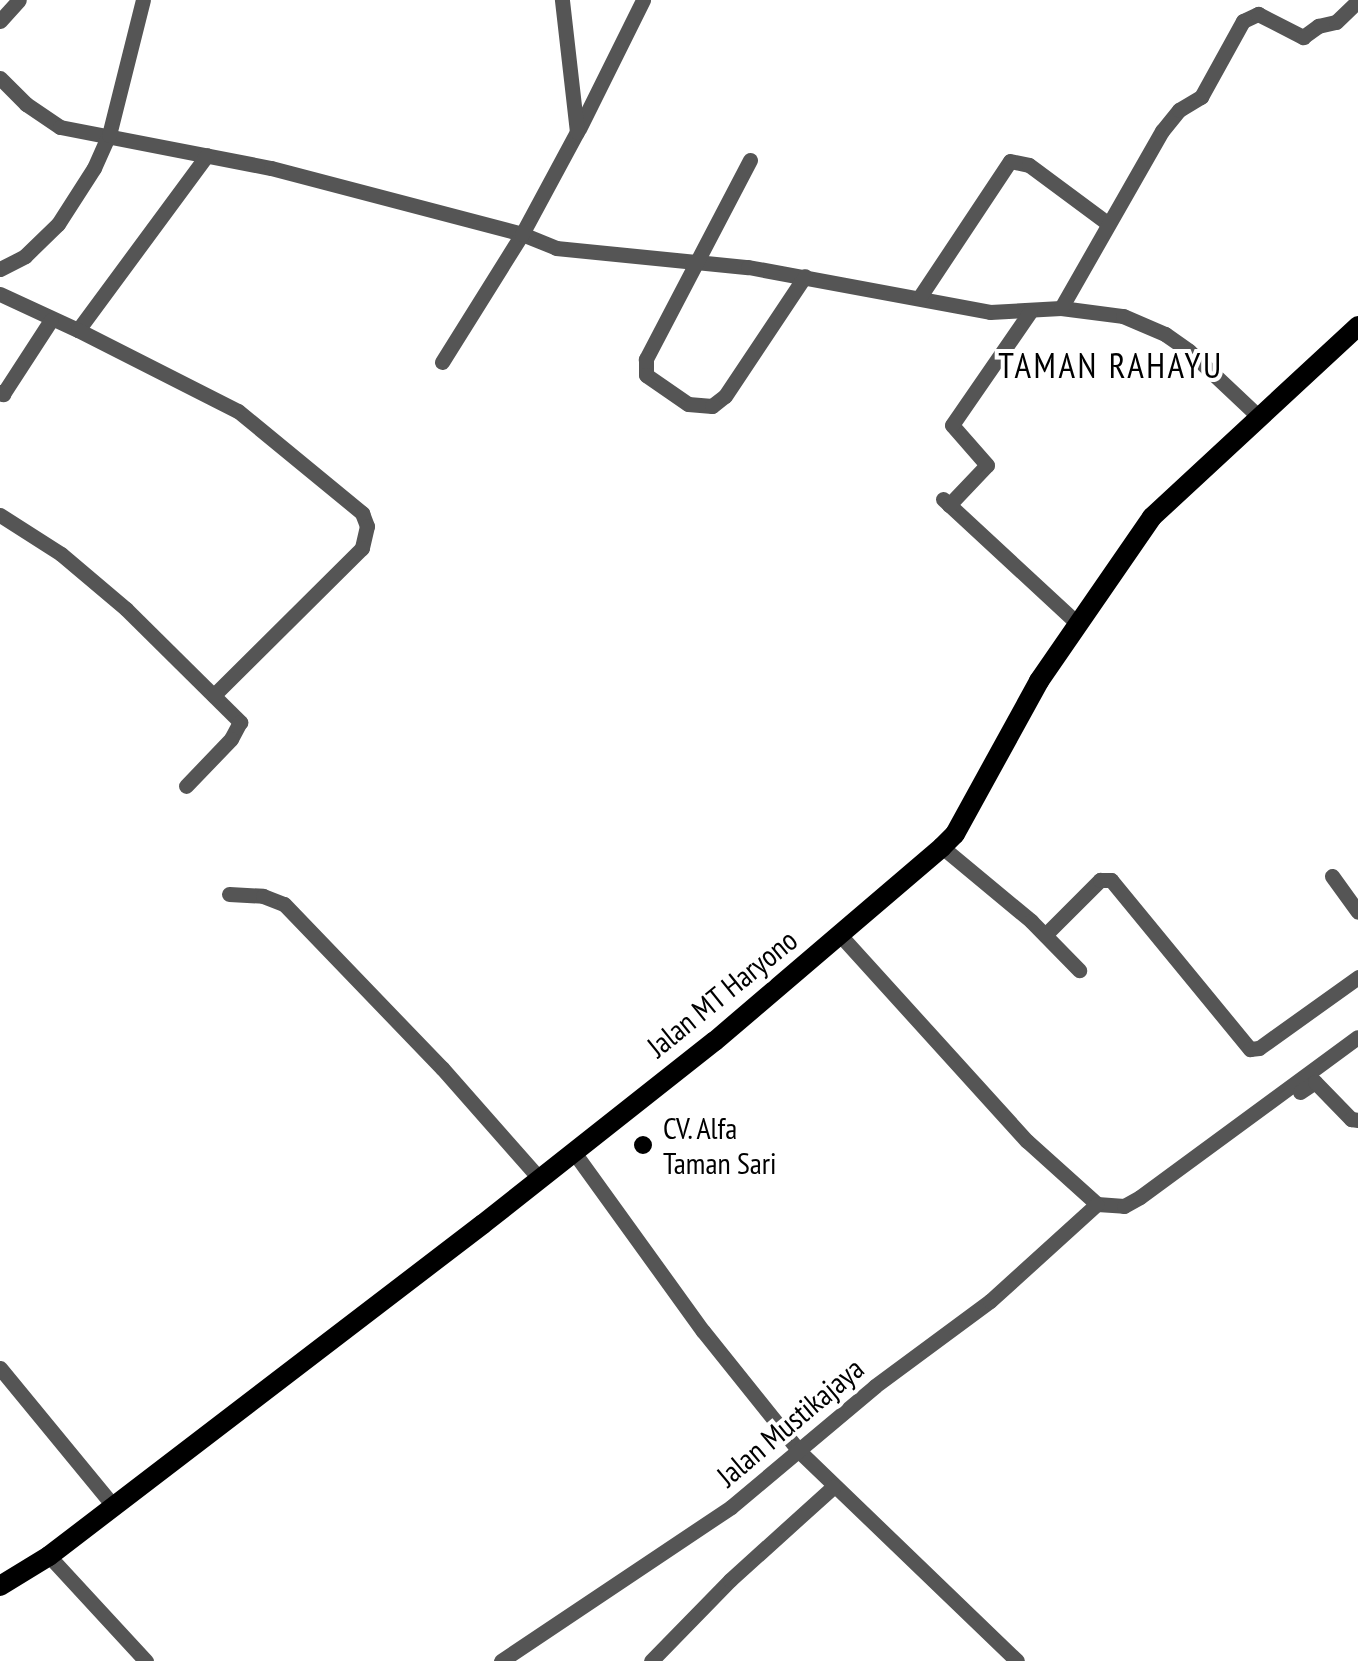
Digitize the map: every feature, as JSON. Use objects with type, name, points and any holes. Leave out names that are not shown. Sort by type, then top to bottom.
[{"type":"main road","name":"Jalan MT Haryono","points":[[0,1586],[49,1556],[114,1507],[715,1042],[942,848],[961,824],[1039,681],[1152,517],[1358,326]]},
{"type":"street","points":[[0,21],[19,0]]},
{"type":"street","points":[[0,269],[25,256],[58,224],[94,168],[108,135],[143,0]]},
{"type":"street","points":[[562,0],[577,132]]},
{"type":"street","points":[[442,362],[522,234],[643,0]]},
{"type":"street","points":[[1061,308],[1162,130],[1179,110],[1201,97],[1243,21],[1258,14],[1304,37],[1318,26],[1336,22],[1358,0]]},
{"type":"street","points":[[0,78],[50,122],[207,155],[522,234],[556,248],[698,260],[805,276],[990,312],[1061,308],[1123,316],[1165,334],[1258,415]]},
{"type":"street","points":[[78,330],[207,155]]},
{"type":"street","points":[[750,160],[645,368],[650,382],[698,408],[712,406],[726,396],[805,276]]},
{"type":"street","points":[[918,298],[1010,161],[1029,166],[1108,223]]},
{"type":"street","points":[[0,294],[238,411],[362,514],[367,526],[362,548],[214,695]]},
{"type":"street","points":[[1030,312],[952,425],[988,465],[946,502],[1078,624]]},
{"type":"street","points":[[1,395],[51,320]]},
{"type":"street","points":[[0,515],[60,554],[113,598],[236,717],[238,729],[186,786]]},
{"type":"street","points":[[942,848],[1045,936],[1078,970]]},
{"type":"street","points":[[1332,876],[1358,912]]},
{"type":"street","points":[[1045,936],[1100,880],[1110,880],[1250,1048],[1259,1048],[1358,977]]},
{"type":"street","points":[[229,894],[263,896],[284,904],[442,1068],[539,1178]]},
{"type":"street","points":[[840,935],[1016,1130],[1106,1206],[1128,1211],[1142,1203],[1315,1082],[1350,1118],[1358,1120]]},
{"type":"street","points":[[1106,1206],[1140,1197],[1358,1037]]},
{"type":"street","points":[[573,1151],[703,1331],[800,1452],[1017,1661]]},
{"type":"street","name":"Jalan Mustikajaya","points":[[501,1661],[696,1532],[1106,1206]]},
{"type":"street","points":[[0,1368],[114,1507]]},
{"type":"street","points":[[651,1661],[730,1580],[833,1486]]},
{"type":"street","points":[[49,1556],[146,1661]]},
{"type":"place","name":"CV. Alfa Taman Sari","points":[[643,1145]]},
{"type":"district","name":"TAMAN RAHAYU","points":[[1111,365]]}]
